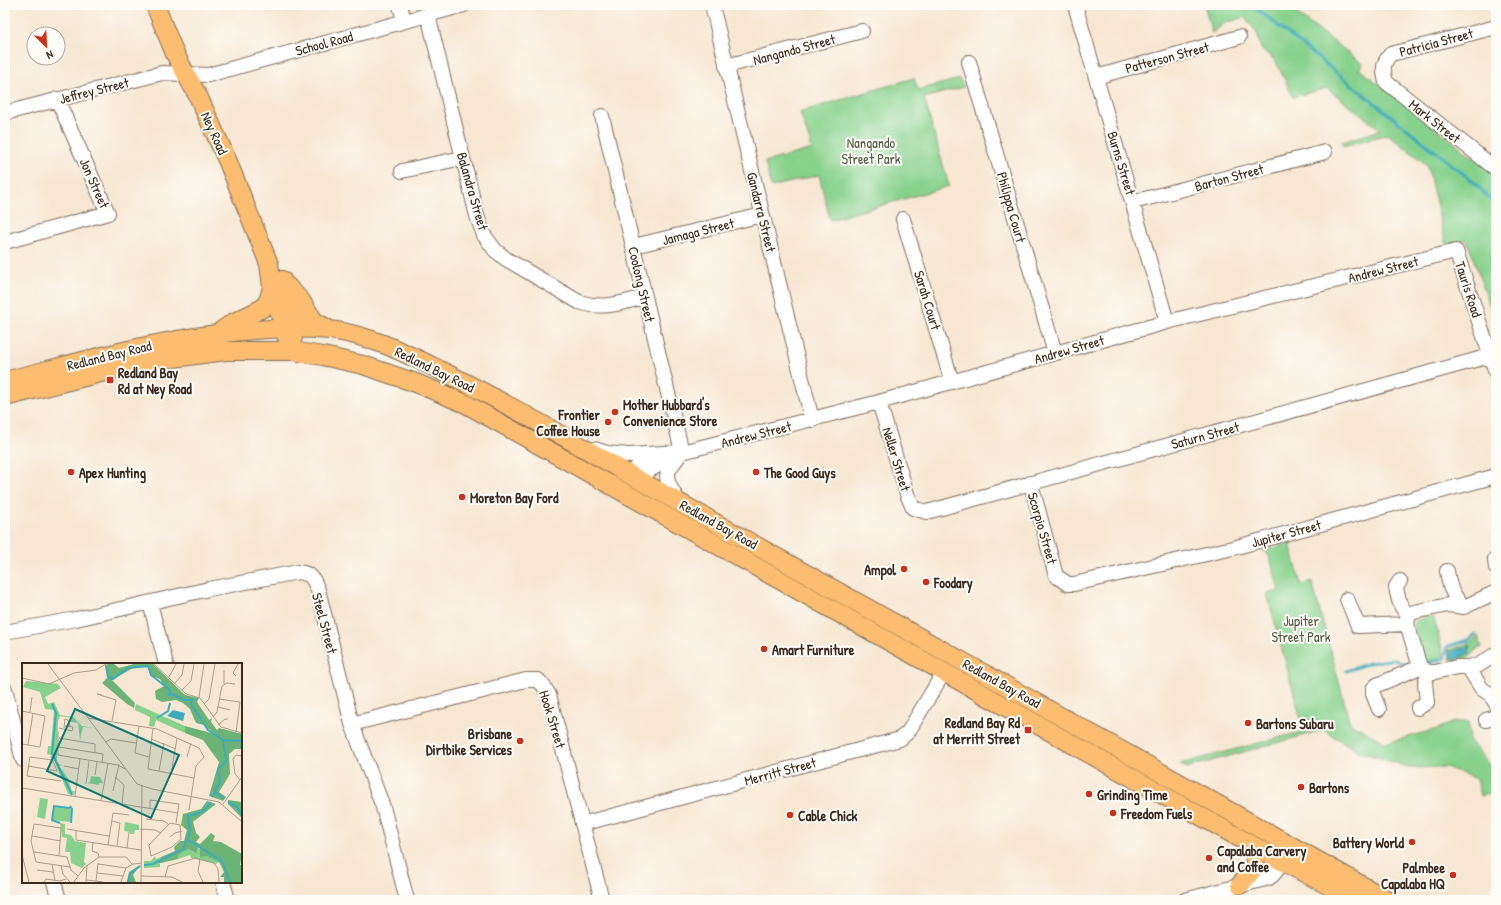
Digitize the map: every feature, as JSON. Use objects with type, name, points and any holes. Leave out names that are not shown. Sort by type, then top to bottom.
[{"type":"main road","name":"Ney Road","points":[[155,5],[184,73],[199,98],[228,162],[277,283],[289,328],[292,351]]},
{"type":"main road","points":[[218,333],[234,322],[262,308],[269,299],[277,283],[301,301],[314,321],[331,331]]},
{"type":"main road","name":"Redland Bay Road","points":[[5,381],[137,348],[218,333],[289,328],[331,331],[376,342],[404,352],[478,389],[678,500],[1388,900]]},
{"type":"main road","name":"Redland Bay Road","points":[[5,398],[144,362],[225,351],[292,351],[323,356],[363,365],[416,383],[466,404],[1250,844],[1356,900]]},
{"type":"main road","points":[[624,493],[635,477]]},
{"type":"main road","points":[[1240,885],[1253,871],[1255,865],[1255,853],[1250,844]]},
{"type":"street","points":[[400,5],[404,21]]},
{"type":"street","name":"School Road","points":[[184,73],[208,75],[464,5]]},
{"type":"street","name":"Gandarra Street","points":[[712,5],[812,420]]},
{"type":"street","name":"Burns Street","points":[[1075,5],[1167,322]]},
{"type":"street","name":"Balandra Street","points":[[428,15],[477,216],[484,234],[495,250],[506,259],[579,302],[592,306],[614,304],[645,297]]},
{"type":"street","name":"Patricia Street","points":[[1383,66],[1385,60],[1391,54],[1496,27]]},
{"type":"street","name":"Nangando Street","points":[[726,66],[862,31]]},
{"type":"street","name":"Patterson Street","points":[[1096,77],[1239,37]]},
{"type":"street","name":"Philippa Court","points":[[969,62],[1056,353]]},
{"type":"street","name":"Mark Street","points":[[1383,66],[1386,82],[1496,169]]},
{"type":"street","name":"Jeffrey Street","points":[[5,113],[162,73],[184,73]]},
{"type":"street","name":"Jon Street","points":[[5,242],[108,213],[57,99]]},
{"type":"street","name":"Coolong Street","points":[[602,116],[682,452]]},
{"type":"street","name":"Barton Street","points":[[1133,202],[1325,152]]},
{"type":"street","points":[[402,171],[462,158]]},
{"type":"street","name":"Jamaga Street","points":[[634,246],[762,215]]},
{"type":"street","name":"Sarah Court","points":[[903,219],[952,382]]},
{"type":"street","name":"Andrew Street","points":[[579,445],[607,454],[628,455],[682,452],[812,420],[1167,322],[1456,251]]},
{"type":"street","name":"Tauris Road","points":[[1456,251],[1496,373]]},
{"type":"street","name":"Saturn Street","points":[[921,510],[927,512],[1490,356]]},
{"type":"street","name":"Neller Street","points":[[879,402],[907,494],[913,508],[921,510]]},
{"type":"street","points":[[678,500],[666,480],[667,473],[682,452]]},
{"type":"street","name":"Andrew Street","points":[[635,477],[682,452]]},
{"type":"street","name":"Andrew Street","points":[[635,477],[640,464],[664,454]]},
{"type":"street","name":"Jupiter Street","points":[[1074,584],[1233,548],[1496,476]]},
{"type":"street","name":"Scorpio Street","points":[[1030,483],[1056,576],[1068,584],[1074,584]]},
{"type":"street","points":[[1496,558],[1496,568]]},
{"type":"street","points":[[1447,571],[1450,588],[1454,596],[1464,607]]},
{"type":"street","name":"Steel Street","points":[[5,632],[76,619],[209,589],[298,572],[307,573],[313,578],[318,590],[352,724],[383,807],[407,900]]},
{"type":"street","points":[[1400,581],[1396,587],[1398,595],[1408,619],[1424,669],[1427,702],[1418,708]]},
{"type":"street","points":[[1442,606],[1450,588]]},
{"type":"street","points":[[1347,599],[1358,626],[1408,619],[1414,612],[1442,606],[1448,605],[1464,607],[1484,598],[1495,590]]},
{"type":"street","points":[[150,603],[166,663]]},
{"type":"street","points":[[1379,709],[1373,694],[1373,690],[1377,686],[1424,669],[1479,665],[1496,654]]},
{"type":"street","points":[[1468,667],[1482,689],[1490,694],[1496,704]]},
{"type":"street","name":"Merritt Street","points":[[582,824],[900,739],[908,732],[944,672]]},
{"type":"street","name":"Hook Street","points":[[352,724],[526,680],[538,680],[549,695],[602,900]]},
{"type":"street","points":[[5,689],[22,756]]},
{"type":"street","points":[[1185,900],[1269,878],[1284,862],[1294,847]]},
{"type":"street","points":[[54,883],[59,900]]},
{"type":"street","points":[[223,883],[228,900]]},
{"type":"green space","points":[[1204,5],[1295,5],[1297,14],[1363,64],[1359,69],[1491,171],[1496,178],[1496,324],[1467,240],[1446,245],[1427,165],[1388,134],[1343,146],[1342,142],[1381,130],[1327,88],[1293,97],[1275,60],[1261,49],[1257,33],[1245,17],[1225,23],[1212,33]]},
{"type":"green space","name":"Nangando Street Park","points":[[914,78],[918,90],[959,79],[964,87],[924,98],[949,186],[830,220],[819,175],[771,187],[765,162],[812,149],[800,112]]},
{"type":"green space","name":"Jupiter Street Park","points":[[1294,542],[1291,547],[1301,585],[1312,582],[1350,723],[1386,743],[1441,728],[1455,722],[1468,722],[1470,736],[1468,738],[1496,774],[1496,792],[1480,796],[1476,779],[1446,767],[1411,768],[1358,751],[1323,730],[1186,768],[1180,764],[1304,731],[1267,594],[1279,591],[1270,557],[1263,551]]},
{"type":"green space","points":[[1430,616],[1434,618],[1443,654],[1442,657],[1426,662],[1423,660],[1413,624],[1415,621]]},
{"type":"green space","points":[[1478,636],[1482,647],[1475,650],[1466,658],[1453,662],[1451,661],[1448,650],[1467,644]]},
{"type":"water","points":[[1469,645],[1470,653],[1454,660],[1452,659],[1449,651],[1466,648]]},
{"type":"waterway","points":[[1252,5],[1476,184],[1496,206]]},
{"type":"waterway","points":[[1425,664],[1444,659],[1447,647],[1468,640],[1475,634]]},
{"type":"waterway","points":[[1346,671],[1369,663],[1395,659],[1402,663],[1411,663]]},
{"type":"place","name":"Redland Bay Rd at Ney Road","points":[[110,380]]},
{"type":"place","name":"Mother Hubbard's Convenience Store","points":[[615,412]]},
{"type":"place","name":"Frontier Coffee House","points":[[608,422]]},
{"type":"place","name":"Apex Hunting","points":[[71,472]]},
{"type":"place","name":"The Good Guys","points":[[756,472]]},
{"type":"place","name":"Moreton Bay Ford","points":[[462,497]]},
{"type":"place","name":"Ampol","points":[[904,569]]},
{"type":"place","name":"Foodary","points":[[926,582]]},
{"type":"place","name":"Amart Furniture","points":[[764,649]]},
{"type":"place","name":"Bartons Subaru","points":[[1248,723]]},
{"type":"place","name":"Redland Bay Rd at Merritt Street","points":[[1028,730]]},
{"type":"place","name":"Brisbane Dirtbike Services","points":[[520,741]]},
{"type":"place","name":"Bartons","points":[[1301,787]]},
{"type":"place","name":"Grinding Time","points":[[1089,794]]},
{"type":"place","name":"Freedom Fuels","points":[[1113,813]]},
{"type":"place","name":"Cable Chick","points":[[790,815]]},
{"type":"place","name":"Battery World","points":[[1412,842]]},
{"type":"place","name":"Capalaba Carvery and Coffee","points":[[1209,858]]},
{"type":"place","name":"Palmbee Capalaba HQ","points":[[1453,875]]}]
